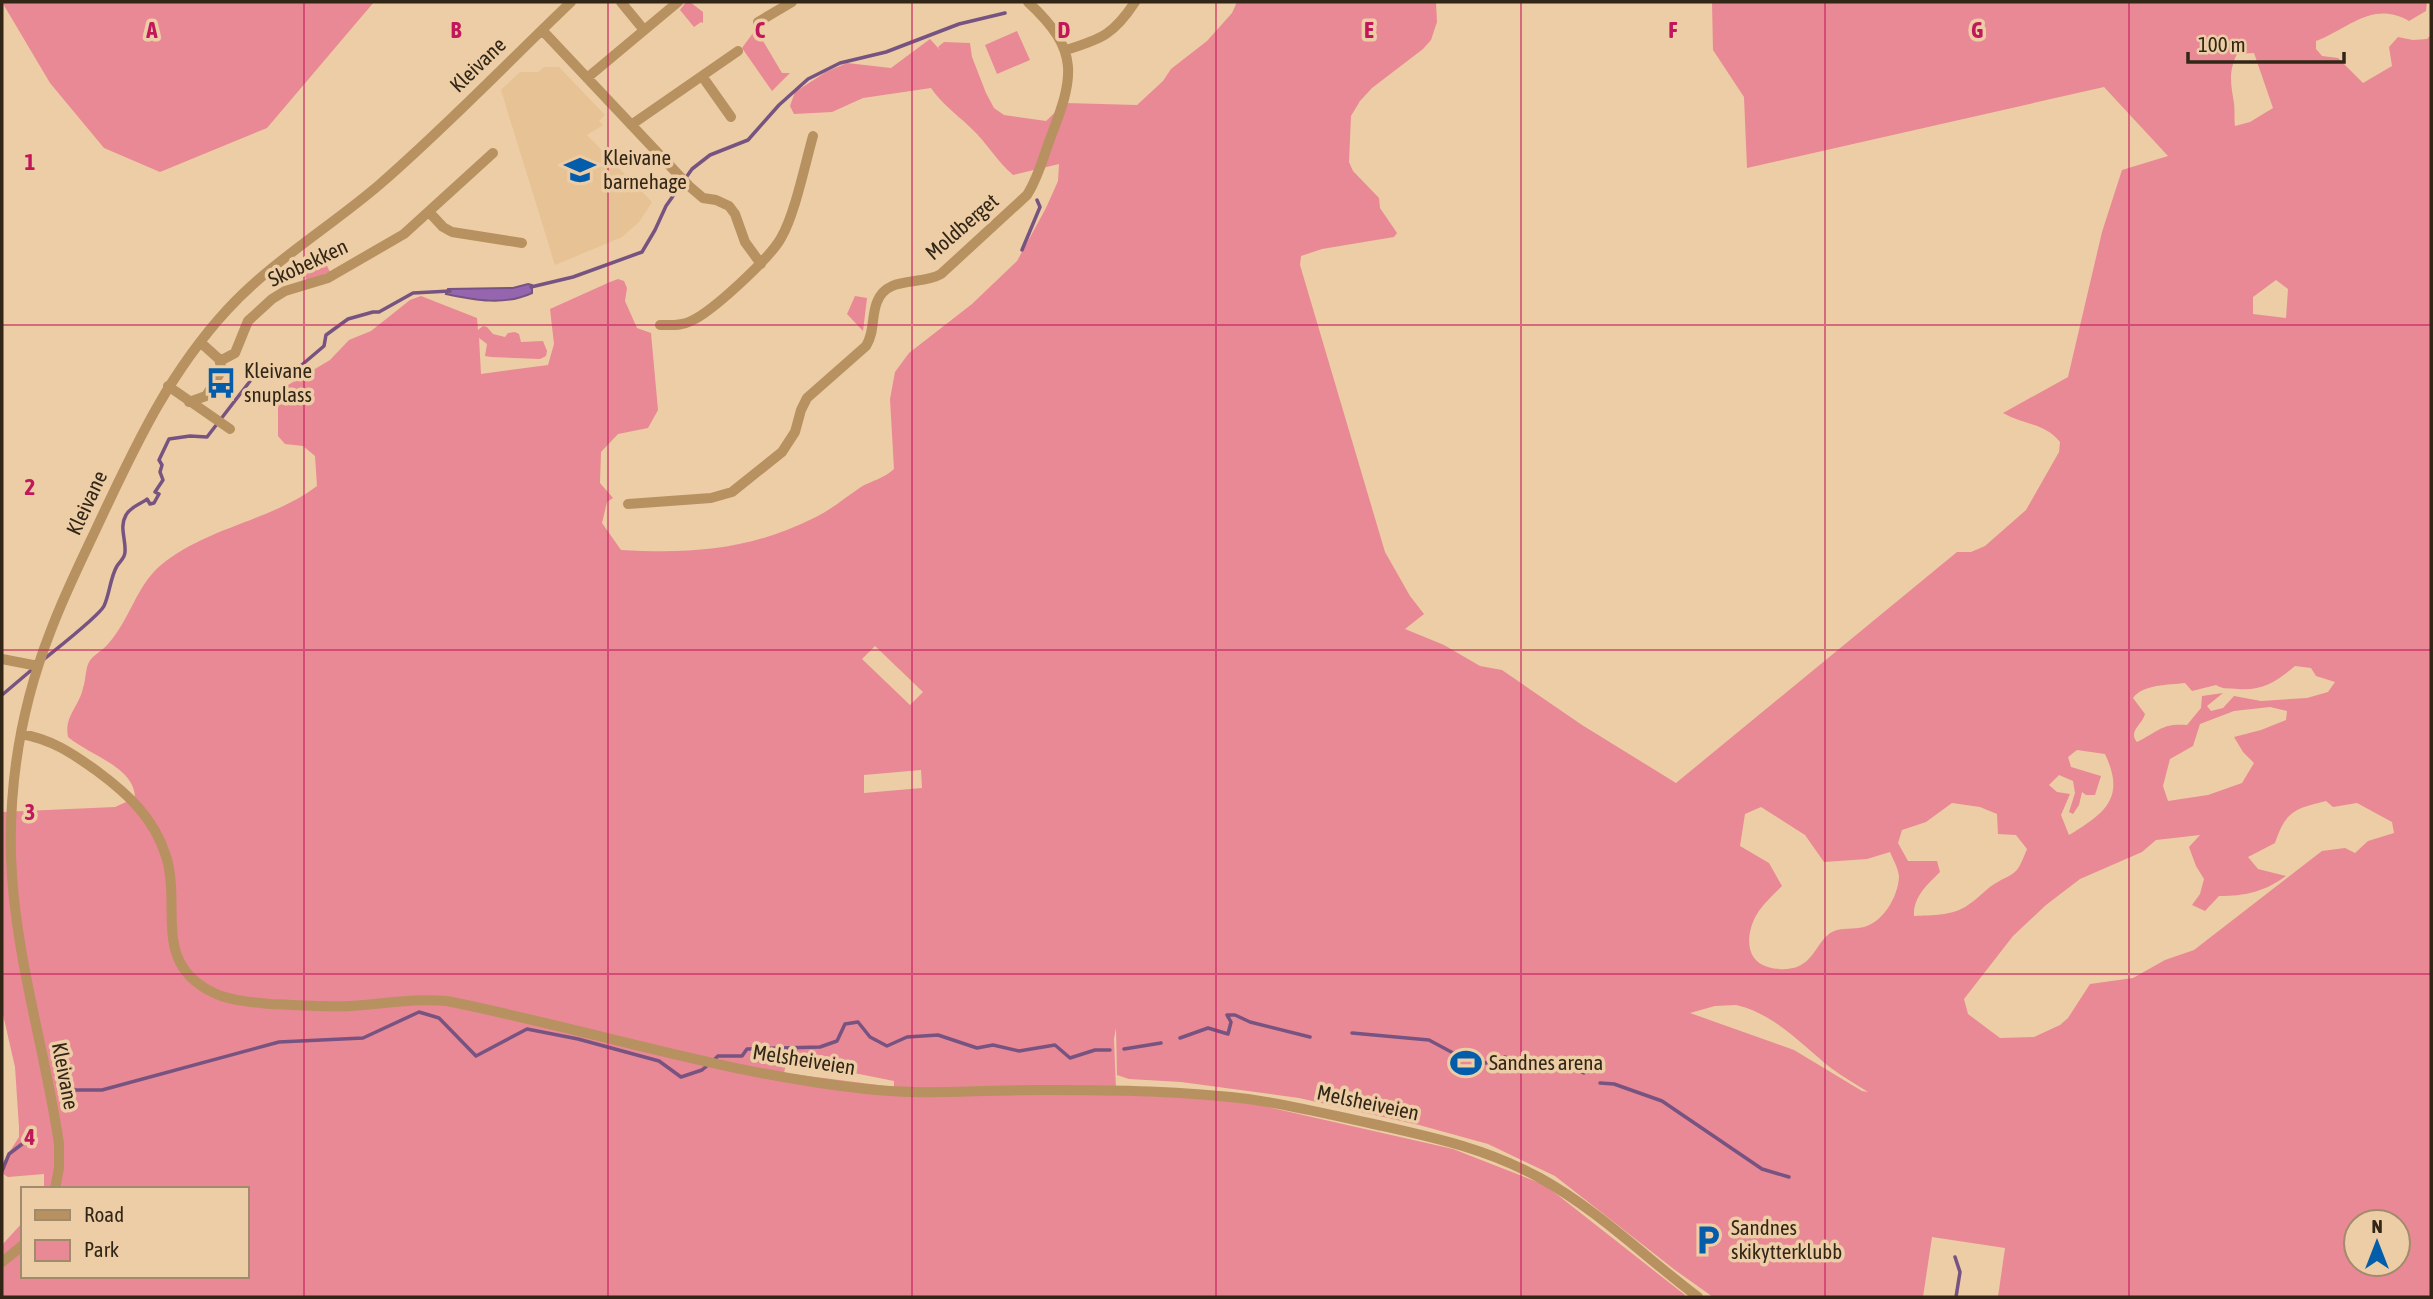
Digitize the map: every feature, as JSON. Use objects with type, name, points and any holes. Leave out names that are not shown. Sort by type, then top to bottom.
[{"type":"street","name":"Kleivane","points":[[55,1187],[58,1144],[20,944],[13,893],[12,814],[21,734],[38,666],[63,600],[140,436],[168,386],[200,342],[252,286],[383,181],[571,2]]},
{"type":"street","points":[[621,2],[644,30]]},
{"type":"street","points":[[587,78],[678,2]]},
{"type":"street","points":[[758,22],[792,2]]},
{"type":"street","points":[[1028,2],[1052,25],[1066,50],[1110,33],[1117,28],[1135,2]]},
{"type":"street","points":[[542,30],[697,194],[729,206],[735,214],[745,242],[761,264]]},
{"type":"street","name":"Moldberget","points":[[628,505],[727,495],[782,452],[795,432],[807,398],[866,346],[871,337],[877,301],[883,292],[893,285],[930,279],[941,274],[1027,195],[1034,183],[1066,96],[1066,50]]},
{"type":"street","points":[[631,125],[738,51]]},
{"type":"street","points":[[702,76],[731,117]]},
{"type":"street","points":[[660,325],[682,325],[700,317],[761,264],[782,238],[813,136]]},
{"type":"street","name":"Skobekken","points":[[220,361],[235,353],[248,321],[278,294],[328,278],[396,240],[493,153]]},
{"type":"street","points":[[429,212],[443,227],[452,232],[522,243]]},
{"type":"street","points":[[189,402],[201,399],[209,393],[222,369],[220,361],[200,342]]},
{"type":"street","points":[[168,386],[230,429]]},
{"type":"street","points":[[2,659],[38,666]]},
{"type":"street","name":"Melsheiveien","points":[[21,734],[44,738],[71,753],[118,786],[141,809],[156,832],[166,858],[171,886],[172,940],[177,959],[194,980],[214,993],[236,1000],[282,1004],[349,1006],[425,999],[447,1001],[779,1077],[891,1091],[1110,1090],[1213,1096],[1294,1107],[1449,1140],[1484,1152],[1532,1174],[1565,1193],[1698,1297]]},
{"type":"street","points":[[2,1262],[21,1247]]},
{"type":"shaded area","points":[[544,67],[559,67],[605,115],[599,121],[603,125],[587,135],[652,202],[639,222],[622,237],[555,265],[501,90],[520,72],[538,72]]},
{"type":"shaded area","points":[[532,285],[532,293],[500,301],[446,294],[448,289],[513,288]]},
{"type":"green space","points":[[2,2],[374,2],[267,128],[160,172],[104,148],[50,83]]},
{"type":"green space","points":[[686,2],[703,12],[703,23],[694,27],[680,10]]},
{"type":"green space","points":[[1237,2],[1436,2],[1437,22],[1431,40],[1372,88],[1351,116],[1349,162],[1353,171],[1379,198],[1380,208],[1397,233],[1394,237],[1322,249],[1301,256],[1300,265],[1385,552],[1410,596],[1424,614],[1405,629],[1444,645],[1480,666],[1502,670],[1582,725],[1676,783],[1957,552],[1971,552],[1985,546],[2026,510],[2059,452],[2060,442],[2048,431],[2003,413],[2068,377],[2102,232],[2122,170],[2168,156],[2104,87],[1747,168],[1744,97],[1713,50],[1712,2],[2427,2],[2426,11],[2409,21],[2396,15],[2372,15],[2316,41],[2316,49],[2322,56],[2338,58],[2363,83],[2392,66],[2389,47],[2398,37],[2413,40],[2427,39],[2431,35],[2431,1297],[1998,1297],[2005,1248],[1932,1237],[1923,1297],[1713,1297],[1555,1176],[1488,1144],[1419,1125],[1299,1098],[1181,1082],[1129,1079],[1117,1075],[1116,1028],[1116,1089],[1152,1095],[1246,1102],[1453,1149],[1545,1185],[1685,1295],[2,1297],[2,1245],[21,1224],[21,1278],[248,1278],[248,1187],[44,1187],[44,1174],[8,1177],[3,1174],[2,1164],[19,1137],[19,1127],[15,1067],[2,1010],[2,812],[115,807],[135,798],[133,787],[119,770],[68,737],[68,723],[81,695],[88,665],[116,635],[145,583],[161,565],[198,542],[280,508],[317,486],[315,456],[303,446],[285,444],[278,436],[278,404],[283,388],[330,360],[349,340],[371,331],[410,300],[421,296],[477,318],[478,330],[483,326],[493,334],[505,337],[508,333],[515,332],[519,334],[521,342],[543,341],[547,351],[546,356],[540,359],[491,357],[485,356],[487,344],[479,338],[481,374],[548,365],[554,344],[550,309],[618,279],[624,281],[627,288],[625,301],[637,328],[651,333],[658,410],[648,428],[618,434],[601,452],[600,483],[613,498],[607,502],[602,523],[621,550],[697,550],[768,537],[822,514],[861,487],[894,469],[890,399],[895,372],[909,353],[972,304],[1017,261],[1058,181],[1059,164],[1013,175],[931,88],[863,98],[832,112],[794,114],[790,106],[795,92],[826,72],[847,63],[891,68],[930,39],[940,50],[938,47],[944,42],[970,43],[972,57],[994,108],[1004,115],[1046,121],[1065,103],[1137,105],[1163,81],[1171,69],[1207,41],[1232,13]],"holes":[[[2254,53],[2273,108],[2250,122],[2235,126],[2232,67],[2237,54]],[[2276,280],[2288,289],[2286,318],[2253,314],[2253,297]],[[875,646],[923,692],[910,705],[862,659]],[[2295,666],[2311,668],[2316,676],[2335,682],[2328,692],[2307,698],[2261,701],[2234,696],[2223,708],[2211,711],[2207,706],[2223,693],[2202,696],[2201,708],[2187,725],[2166,727],[2137,742],[2135,738],[2135,731],[2145,714],[2133,698],[2143,690],[2185,683],[2192,691],[2216,685],[2224,688],[2255,688],[2276,680]],[[2270,707],[2287,711],[2286,720],[2234,737],[2254,763],[2242,783],[2208,795],[2168,801],[2163,786],[2170,759],[2193,746],[2200,724],[2234,711]],[[2077,750],[2105,754],[2113,782],[2112,793],[2102,811],[2069,835],[2061,815],[2070,794],[2057,792],[2049,785],[2059,775],[2073,781],[2075,793],[2069,812],[2073,814],[2079,805],[2082,792],[2095,795],[2101,776],[2071,767],[2068,757]],[[921,770],[922,788],[864,793],[864,775]],[[2326,801],[2333,807],[2357,803],[2392,822],[2394,833],[2368,841],[2355,853],[2345,848],[2322,851],[2194,950],[2165,960],[2133,978],[2090,984],[2068,1018],[2060,1025],[2034,1037],[2000,1038],[1968,1014],[1964,999],[2013,936],[2046,905],[2080,879],[2142,852],[2156,840],[2200,835],[2189,847],[2204,879],[2200,894],[2192,905],[2205,911],[2219,896],[2254,892],[2286,876],[2258,869],[2248,857],[2275,843],[2283,824],[2293,813],[2306,806]],[[1952,803],[1980,807],[1997,814],[1998,834],[2016,835],[2027,849],[2017,870],[1962,909],[1914,916],[1918,897],[1940,872],[1937,861],[1908,861],[1898,843],[1902,830],[1926,822]],[[1761,807],[1805,835],[1824,862],[1867,859],[1890,852],[1899,877],[1896,893],[1888,908],[1871,924],[1827,935],[1813,954],[1799,966],[1776,969],[1760,964],[1749,945],[1753,921],[1765,903],[1782,886],[1769,863],[1740,846],[1745,814]],[[1736,1005],[1763,1015],[1831,1068],[1868,1092],[1794,1050],[1690,1013],[1715,1006]],[[786,1064],[834,1069],[894,1081],[894,1087],[784,1073]]]},
{"type":"green space","points":[[756,29],[782,73],[790,73],[772,91],[742,48]]},
{"type":"green space","points":[[1017,31],[1030,60],[997,74],[985,45]]},
{"type":"green space","points":[[322,256],[330,272],[306,281],[304,268]]},
{"type":"green space","points":[[855,296],[867,298],[863,331],[847,314]]},
{"type":"waterway","points":[[531,287],[573,277],[642,252],[666,206],[692,169],[710,155],[748,140],[779,105],[808,79],[840,63],[886,52],[959,24],[1005,13]]},
{"type":"waterway","points":[[1022,250],[1040,207],[1037,200]]},
{"type":"waterway","points":[[43,660],[86,625],[104,606],[117,566],[125,554],[124,520],[130,510],[147,499],[150,504],[154,503],[159,494],[155,492],[163,480],[159,460],[169,439],[207,437],[254,376],[297,369],[324,346],[326,335],[348,319],[379,312],[413,293],[450,291]]},
{"type":"waterway","points":[[2,695],[35,667]]},
{"type":"waterway","points":[[64,1099],[75,1090],[102,1090],[279,1042],[363,1038],[419,1012],[439,1018],[476,1056],[527,1029],[578,1039],[659,1061],[681,1077],[702,1070],[708,1065]]},
{"type":"waterway","points":[[1180,1038],[1208,1028],[1228,1034],[1231,1022],[1227,1015],[1310,1037]]},
{"type":"waterway","points":[[714,1060],[718,1056],[742,1056],[747,1049],[820,1047],[837,1041],[845,1024],[858,1022],[870,1037],[887,1046],[907,1037],[938,1035],[977,1048],[993,1045],[1019,1051],[1055,1045],[1070,1058],[1095,1050],[1110,1050]]},
{"type":"waterway","points":[[1352,1033],[1429,1040],[1455,1054],[1485,1063],[1505,1057],[1521,1064],[1559,1064],[1584,1073]]},
{"type":"waterway","points":[[1124,1049],[1161,1043]]},
{"type":"waterway","points":[[1600,1083],[1614,1084],[1662,1101],[1762,1169],[1789,1177]]},
{"type":"waterway","points":[[2,1171],[9,1154],[30,1138]]},
{"type":"waterway","points":[[1955,1257],[1960,1272],[1956,1297]]},
{"type":"place","name":"Kleivane barnehage","points":[[580,170]]},
{"type":"place","name":"Kleivane snuplass","points":[[221,383]]},
{"type":"place","name":"Sandnes arena","points":[[1466,1063]]},
{"type":"place","name":"Sandnes skikytterklubb","points":[[1708,1240]]}]
